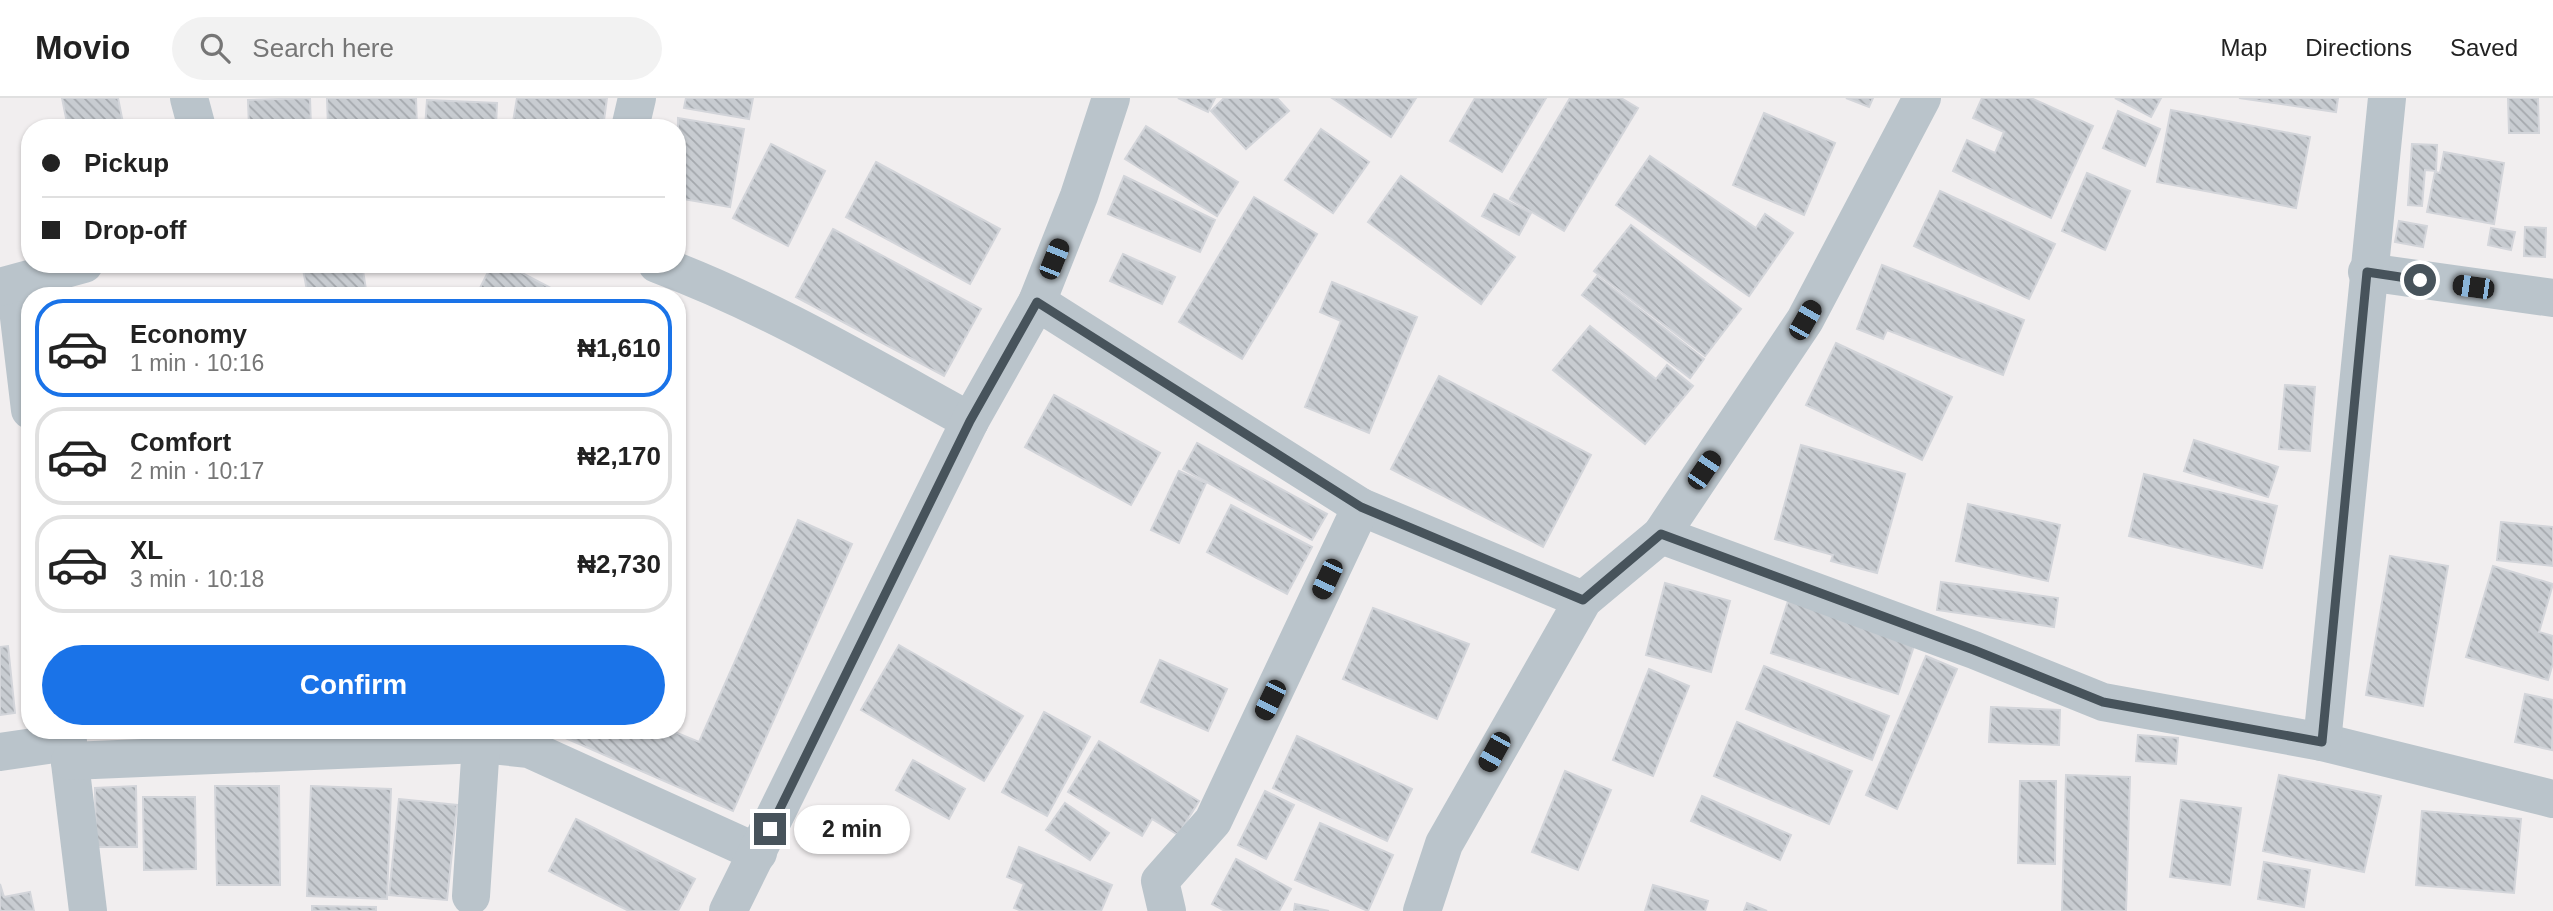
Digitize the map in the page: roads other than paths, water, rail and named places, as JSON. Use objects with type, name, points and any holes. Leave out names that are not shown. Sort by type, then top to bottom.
[{"type":"street","points":[[189,98],[195,119]]},
{"type":"street","points":[[632,119],[637,98]]},
{"type":"street","points":[[728,911],[970,421],[1037,302],[1079,196],[1111,98]]},
{"type":"street","points":[[1422,911],[1444,844],[1583,600],[1661,534],[1805,320],[1922,98]]},
{"type":"street","points":[[2322,742],[2367,272],[2387,98]]},
{"type":"street","points":[[2367,272],[2553,298]]},
{"type":"street","points":[[21,359],[8,286],[54,273]]},
{"type":"street","points":[[681,273],[784,319],[970,421]]},
{"type":"street","points":[[1037,302],[1361,507],[1583,600]]},
{"type":"street","points":[[1167,911],[1160,881],[1213,821],[1361,507]]},
{"type":"street","points":[[1661,534],[1974,650],[2103,702],[2322,742],[2553,799]]},
{"type":"street","points":[[0,752],[68,745],[481,744],[529,749],[758,853]]},
{"type":"street","points":[[471,896],[481,744]]},
{"type":"street","points":[[68,745],[88,911]]}]
